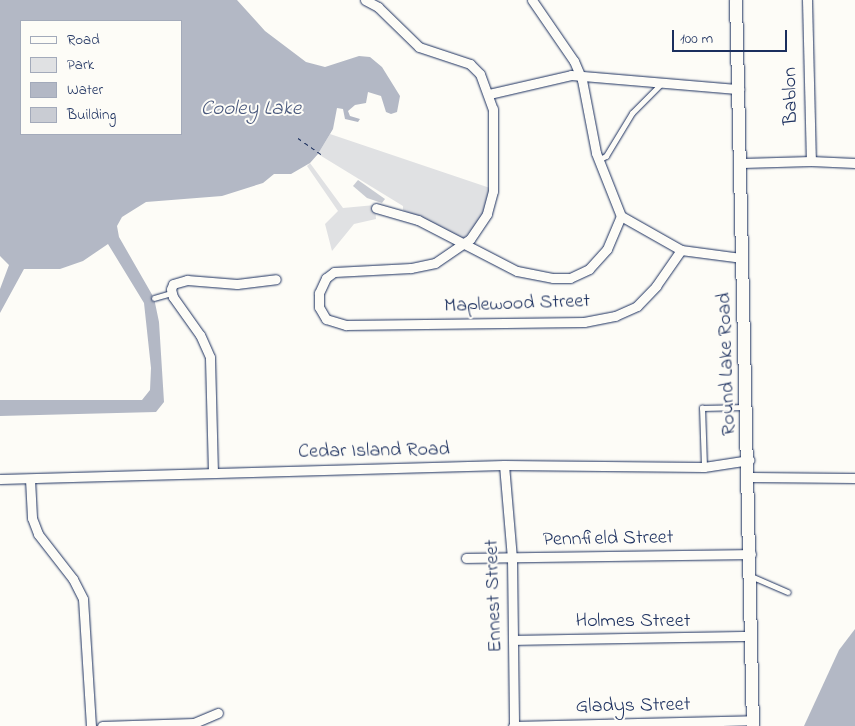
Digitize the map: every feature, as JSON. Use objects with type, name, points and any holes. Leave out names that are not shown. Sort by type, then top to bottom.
[{"type":"street","points":[[365,0],[378,7],[419,47],[470,64],[480,74],[489,94],[493,110],[493,191],[487,214],[465,242]]},
{"type":"street","points":[[532,0],[558,34],[580,77],[598,160],[621,216],[681,250],[742,258]]},
{"type":"street","name":"Round Lake Road","points":[[736,0],[742,163],[742,258],[746,407],[750,477],[753,723]]},
{"type":"street","name":"Bablon","points":[[807,0],[811,161]]},
{"type":"street","points":[[489,94],[571,75],[739,89]]},
{"type":"street","points":[[742,163],[811,161],[855,163]]},
{"type":"street","points":[[376,208],[404,214],[465,242],[517,271],[553,278],[570,278],[589,269],[607,248],[621,216]]},
{"type":"street","name":"Maplewood Street","points":[[465,242],[435,263],[411,268],[334,272],[326,278],[320,293],[319,307],[326,319],[346,325],[584,322],[615,316],[637,306],[656,286],[681,250]]},
{"type":"street","points":[[213,473],[210,357],[200,335],[171,291],[177,282],[187,280],[237,284],[276,278]]},
{"type":"street","name":"Cedar Island Road","points":[[0,479],[504,465],[704,467],[749,460]]},
{"type":"street","name":"Ennest Street","points":[[504,465],[512,558],[514,726]]},
{"type":"street","points":[[750,477],[855,478]]},
{"type":"street","points":[[30,478],[32,518],[38,534],[73,579],[83,599],[91,726]]},
{"type":"street","name":"Pennfield Street","points":[[466,558],[751,554]]},
{"type":"street","name":"Holmes Street","points":[[514,640],[752,636]]},
{"type":"street","points":[[102,726],[194,723],[218,713]]},
{"type":"street","name":"Gladys Street","points":[[514,726],[753,723]]},
{"type":"lane","points":[[598,160],[606,156],[632,113],[661,84]]},
{"type":"lane","points":[[154,298],[171,291]]},
{"type":"lane","points":[[704,467],[702,408],[746,407]]},
{"type":"lane","points":[[751,576],[788,592]]},
{"type":"path","points":[[298,138],[321,154]]},
{"type":"green space","points":[[330,134],[490,188],[483,216],[463,239],[403,210],[403,206],[318,154]]},
{"type":"green space","points":[[310,163],[343,208],[375,205],[376,219],[354,224],[332,251],[325,224],[338,211],[307,166]]},
{"type":"water","name":"Cooley Lake","points":[[0,0],[237,0],[265,31],[306,62],[325,67],[359,56],[370,57],[382,67],[400,96],[397,112],[391,114],[386,112],[381,96],[368,92],[366,103],[355,105],[348,111],[350,116],[360,119],[358,122],[345,119],[343,109],[337,108],[333,129],[318,154],[310,163],[291,174],[274,174],[263,183],[222,196],[146,202],[122,217],[117,226],[119,237],[154,298],[159,322],[164,402],[156,412],[0,416],[0,400],[142,400],[150,390],[151,368],[144,303],[108,244],[83,261],[60,269],[24,269],[0,313],[0,289],[9,265],[0,256]]},
{"type":"water","points":[[855,629],[855,726],[804,726],[839,650]]},
{"type":"building","points":[[358,180],[385,199],[382,203],[367,198],[353,186]]}]
